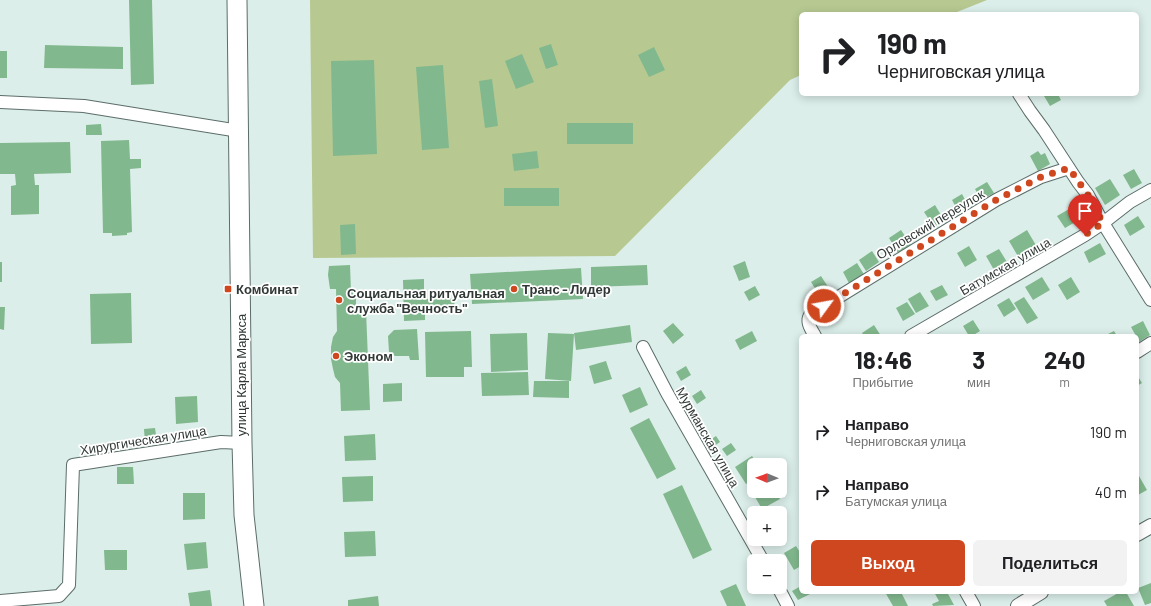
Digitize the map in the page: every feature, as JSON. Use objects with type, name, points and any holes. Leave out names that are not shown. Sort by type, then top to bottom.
[{"type":"highway","name":"улица Карла Маркса","points":[[237,0],[244,515],[254,606]]},
{"type":"street","points":[[1020,96],[1088,195],[1103,223],[1151,300]]},
{"type":"street","points":[[0,102],[84,106],[239,131]]},
{"type":"street","name":"Орловский переулок","points":[[814,334],[808,323],[808,318],[811,314],[996,200],[1041,177],[1069,168]]},
{"type":"street","name":"Батумская улица","points":[[914,334],[1055,253],[1103,223],[1130,202],[1151,190]]},
{"type":"street","points":[[1139,351],[1151,343]]},
{"type":"street","name":"Мурманская улица","points":[[643,347],[670,400],[759,554]]},
{"type":"street","name":"Хирургическая улица","points":[[0,601],[59,596],[69,586],[73,465],[221,442],[242,443]]},
{"type":"street","points":[[1139,533],[1151,526]]},
{"type":"street","points":[[782,594],[788,606]]},
{"type":"street","points":[[967,594],[974,606]]},
{"type":"street","points":[[1018,606],[1038,594]]},
{"type":"green space","points":[[310,0],[987,0],[957,12],[799,12],[799,76],[790,80],[615,256],[313,258]]},
{"type":"building","points":[[129,0],[152,0],[154,84],[131,85]]},
{"type":"building","points":[[551,44],[558,65],[546,69],[539,48]]},
{"type":"building","points":[[45,45],[123,47],[123,69],[44,68]]},
{"type":"building","points":[[654,47],[665,70],[649,77],[638,55]]},
{"type":"building","points":[[0,51],[7,51],[7,78],[0,78]]},
{"type":"building","points":[[522,54],[534,82],[516,89],[505,61]]},
{"type":"building","points":[[374,60],[377,154],[333,156],[331,61]]},
{"type":"building","points":[[443,65],[449,148],[422,150],[416,67]]},
{"type":"building","points":[[492,79],[498,126],[485,128],[479,81]]},
{"type":"building","points":[[1044,96],[1059,96],[1061,100],[1050,106]]},
{"type":"building","points":[[567,123],[633,123],[633,144],[567,144]]},
{"type":"building","points":[[101,124],[102,135],[86,135],[86,125]]},
{"type":"building","points":[[129,140],[130,159],[141,159],[141,168],[130,169],[132,232],[127,233],[127,235],[112,236],[112,233],[103,233],[101,141]]},
{"type":"building","points":[[70,142],[71,173],[34,174],[35,185],[39,185],[39,214],[11,215],[11,186],[16,185],[15,174],[0,174],[0,143]]},
{"type":"building","points":[[537,151],[539,168],[514,171],[512,154]]},
{"type":"building","points":[[1038,151],[1041,155],[1045,153],[1050,164],[1038,171],[1030,156]]},
{"type":"building","points":[[1134,169],[1142,183],[1131,189],[1123,175]]},
{"type":"building","points":[[1110,179],[1120,195],[1105,205],[1095,188]]},
{"type":"building","points":[[987,182],[994,193],[981,200],[975,189]]},
{"type":"building","points":[[504,188],[559,188],[559,206],[504,206]]},
{"type":"building","points":[[962,194],[969,207],[959,213],[952,200]]},
{"type":"building","points":[[935,205],[944,220],[934,227],[924,212]]},
{"type":"building","points":[[1076,205],[1084,217],[1065,228],[1057,216]]},
{"type":"building","points":[[1138,216],[1145,227],[1130,236],[1124,225]]},
{"type":"building","points":[[355,224],[356,254],[341,255],[340,225]]},
{"type":"building","points":[[901,230],[911,245],[898,253],[889,238]]},
{"type":"building","points":[[1027,230],[1037,247],[1019,258],[1009,241]]},
{"type":"building","points":[[1100,243],[1106,254],[1089,263],[1084,252]]},
{"type":"building","points":[[969,246],[977,260],[965,267],[957,253]]},
{"type":"building","points":[[999,249],[1007,262],[994,270],[986,256]]},
{"type":"building","points":[[872,251],[879,262],[866,271],[859,260]]},
{"type":"building","points":[[745,261],[750,277],[739,281],[733,266]]},
{"type":"building","points":[[0,262],[2,262],[2,282],[0,282]]},
{"type":"building","points":[[857,263],[865,276],[850,285],[843,272]]},
{"type":"building","points":[[350,265],[351,292],[356,292],[356,310],[366,310],[370,410],[341,411],[340,383],[335,377],[331,359],[333,337],[337,331],[336,289],[330,289],[328,275],[329,266]]},
{"type":"building","points":[[647,265],[648,285],[591,287],[591,267]]},
{"type":"building","points":[[581,268],[583,299],[472,304],[470,274]]},
{"type":"building","points":[[821,276],[830,290],[820,296],[811,282]]},
{"type":"building","points":[[1042,277],[1050,290],[1033,300],[1025,287]]},
{"type":"building","points":[[1071,277],[1080,292],[1067,300],[1058,285]]},
{"type":"building","points":[[424,279],[424,299],[454,298],[455,310],[425,312],[425,320],[404,321],[403,280]]},
{"type":"building","points":[[942,285],[948,295],[936,301],[930,291]]},
{"type":"building","points":[[755,286],[760,295],[749,301],[744,292]]},
{"type":"building","points":[[920,292],[929,306],[916,313],[908,299]]},
{"type":"building","points":[[131,293],[132,343],[91,344],[90,294]]},
{"type":"building","points":[[1024,297],[1038,318],[1027,324],[1014,303]]},
{"type":"building","points":[[1009,298],[1016,309],[1004,317],[997,305]]},
{"type":"building","points":[[907,302],[915,314],[903,321],[896,308]]},
{"type":"building","points":[[0,307],[5,307],[4,330],[0,329]]},
{"type":"building","points":[[973,320],[980,331],[975,334],[968,334],[963,326]]},
{"type":"building","points":[[1143,321],[1150,335],[1139,342],[1139,334],[1135,334],[1131,327]]},
{"type":"building","points":[[673,323],[684,335],[673,344],[663,331]]},
{"type":"building","points":[[630,325],[632,342],[576,350],[574,333]]},
{"type":"building","points":[[874,325],[880,334],[863,334]]},
{"type":"building","points":[[417,329],[419,360],[410,360],[409,356],[395,356],[389,352],[388,336],[394,330]]},
{"type":"building","points":[[471,331],[472,367],[464,367],[464,377],[426,377],[425,332]]},
{"type":"building","points":[[752,331],[757,341],[740,350],[735,340]]},
{"type":"building","points":[[1114,331],[1116,334],[1108,334]]},
{"type":"building","points":[[527,333],[528,370],[491,372],[490,334]]},
{"type":"building","points":[[548,333],[574,334],[571,381],[545,379]]},
{"type":"building","points":[[606,361],[612,379],[594,384],[589,366]]},
{"type":"building","points":[[686,366],[691,375],[681,381],[676,372]]},
{"type":"building","points":[[528,372],[529,395],[482,396],[481,373]]},
{"type":"building","points":[[534,381],[569,381],[569,398],[533,397]]},
{"type":"building","points":[[402,383],[402,401],[383,402],[383,384]]},
{"type":"building","points":[[640,387],[648,405],[630,413],[622,395]]},
{"type":"building","points":[[701,390],[706,398],[697,404],[692,396]]},
{"type":"building","points":[[197,396],[198,422],[176,424],[175,397]]},
{"type":"building","points":[[649,418],[676,469],[657,479],[630,428]]},
{"type":"building","points":[[155,428],[157,442],[145,443],[144,429]]},
{"type":"building","points":[[375,434],[376,460],[345,461],[344,436]]},
{"type":"building","points":[[716,436],[720,442],[711,448],[707,442]]},
{"type":"building","points":[[731,443],[736,450],[727,456],[722,449]]},
{"type":"building","points":[[747,459],[747,483],[746,484],[735,467]]},
{"type":"building","points":[[117,467],[133,467],[134,484],[117,484]]},
{"type":"building","points":[[373,476],[373,501],[343,502],[342,477]]},
{"type":"building","points":[[1139,476],[1147,490],[1139,494]]},
{"type":"building","points":[[682,485],[712,550],[693,559],[663,494]]},
{"type":"building","points":[[183,493],[205,493],[205,519],[183,520]]},
{"type":"building","points":[[756,498],[780,499],[767,506],[760,506]]},
{"type":"building","points":[[375,531],[376,556],[345,557],[344,532]]},
{"type":"building","points":[[206,542],[208,568],[187,570],[184,544]]},
{"type":"building","points":[[796,546],[799,551],[799,567],[794,570],[787,558],[787,554],[785,554]]},
{"type":"building","points":[[104,550],[127,550],[127,570],[105,570]]},
{"type":"building","points":[[1151,583],[1151,603],[1145,605],[1139,588]]},
{"type":"building","points":[[736,584],[746,606],[727,606],[720,591]]},
{"type":"building","points":[[799,587],[799,594],[810,594],[798,600],[792,591]]},
{"type":"building","points":[[210,590],[212,606],[190,606],[188,593]]},
{"type":"building","points":[[886,594],[902,594],[908,606],[893,606]]},
{"type":"building","points":[[935,594],[948,594],[954,605],[933,606],[932,604],[939,601]]},
{"type":"building","points":[[1116,594],[1127,594],[1134,606],[1107,606],[1104,601]]},
{"type":"building","points":[[378,596],[379,606],[348,606],[348,600]]},
{"type":"place","name":"Комбинат","points":[[228,289]]},
{"type":"place","name":"Транс - Лидер","points":[[514,289]]},
{"type":"place","name":"Социальная ритуальная служба \"Вечность\"","points":[[339,300]]},
{"type":"place","name":"Эконом","points":[[336,356]]},
{"type":"route","points":[[824,306],[996,200],[1041,177],[1069,168],[1088,195],[1103,223],[1085,235]]}]
